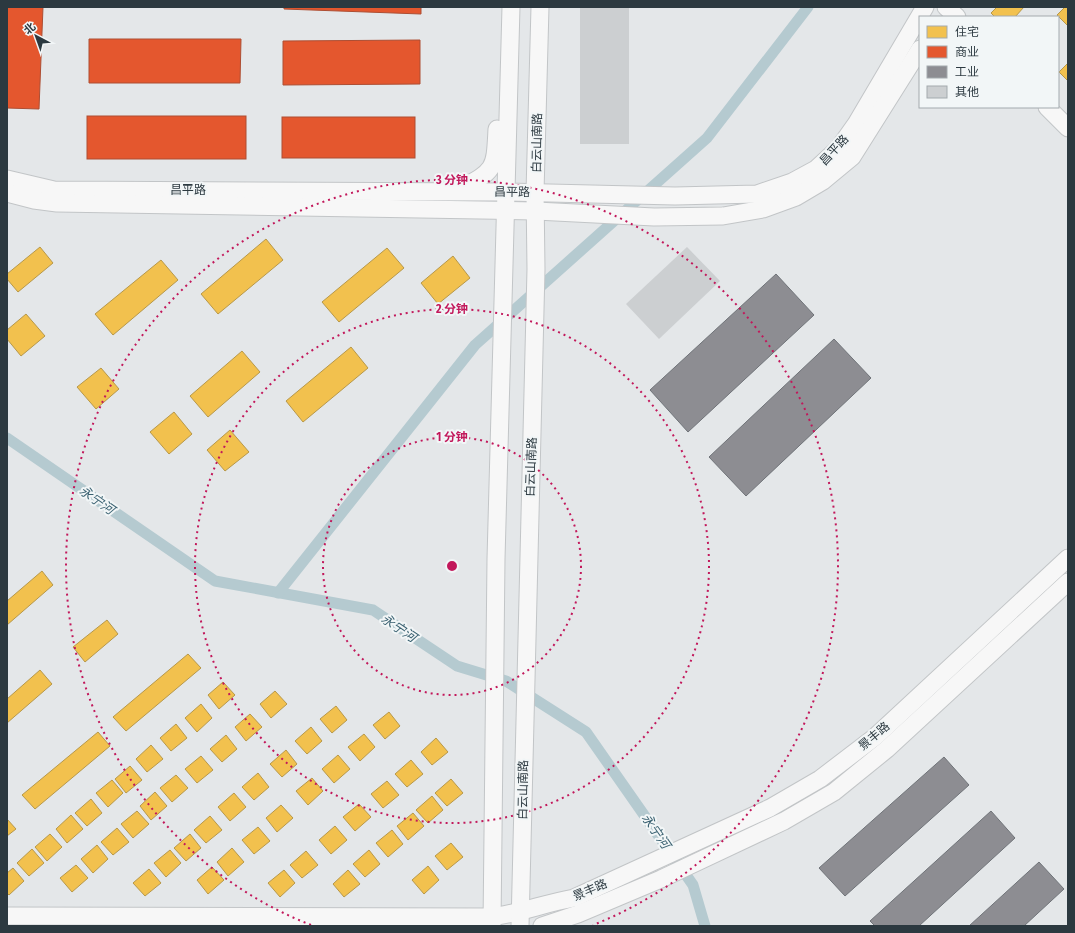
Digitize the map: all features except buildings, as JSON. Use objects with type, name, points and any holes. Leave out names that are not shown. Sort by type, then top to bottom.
[{"type":"main road","points":[[492,922],[501,362],[511,7]]},
{"type":"main road","name":"白云山南路","points":[[520,919],[536,269],[540,7]]},
{"type":"main road","name":"昌平路","points":[[920,16],[925,7]]},
{"type":"main road","points":[[941,16],[946,7],[955,16]]},
{"type":"main road","name":"昌平路","points":[[7,179],[54,190],[455,191],[675,196],[757,194],[792,182],[816,169],[839,148],[856,124],[919,17]]},
{"type":"main road","points":[[455,191],[478,180],[493,166],[495,159],[499,70],[510,41]]},
{"type":"main road","name":"昌平路","points":[[7,193],[34,200],[57,203],[536,211],[600,213],[654,217],[723,216],[763,209],[796,197],[823,181],[852,157],[919,51]]},
{"type":"main road","points":[[1048,108],[1068,128]]},
{"type":"main road","name":"景丰路","points":[[7,916],[492,922],[520,919],[544,904],[574,898],[770,808],[820,779],[875,737],[1068,558]]},
{"type":"main road","name":"景丰路","points":[[542,926],[578,914],[661,879],[784,821],[834,792],[887,749],[1068,582]]},
{"type":"waterway","points":[[278,593],[475,345],[707,138],[808,7]]},
{"type":"waterway","name":"永宁河","points":[[7,438],[215,581],[373,610],[457,666],[506,681],[586,732],[693,885],[705,926]]}]
